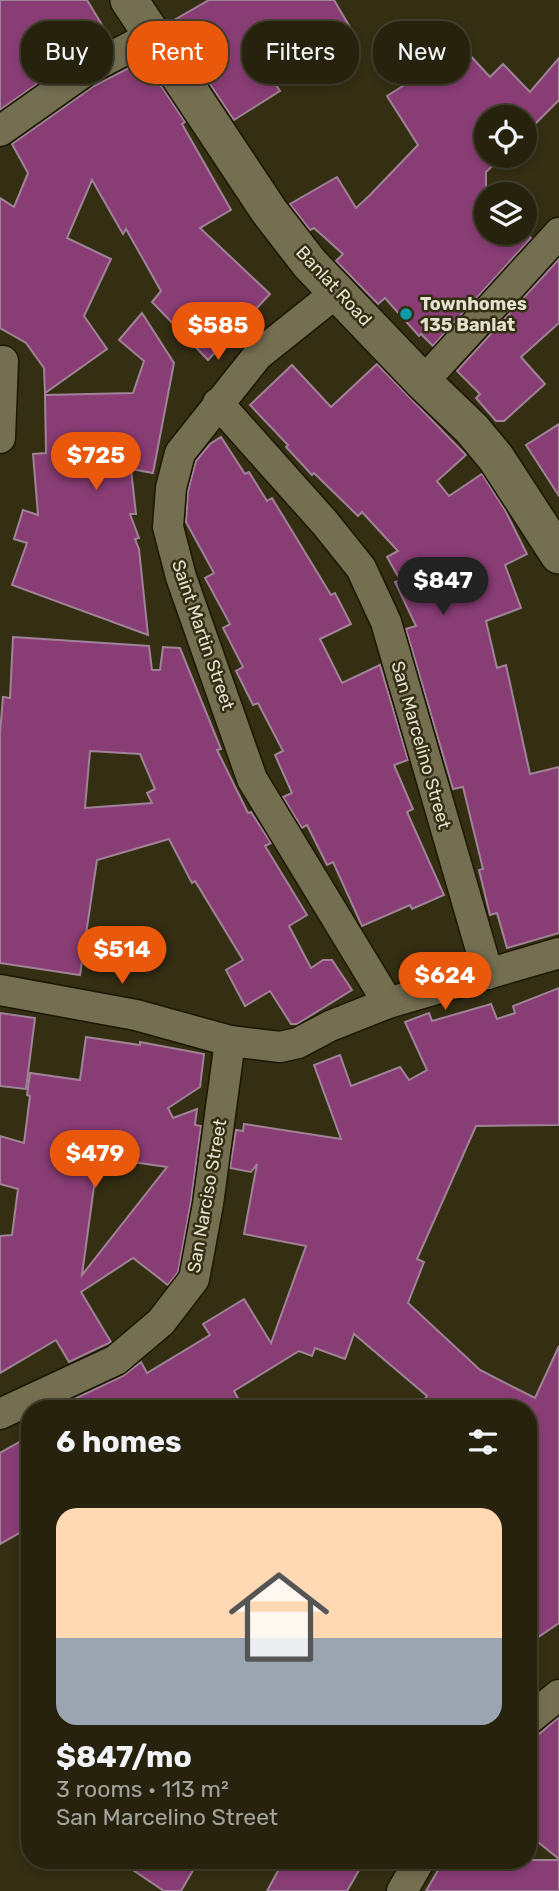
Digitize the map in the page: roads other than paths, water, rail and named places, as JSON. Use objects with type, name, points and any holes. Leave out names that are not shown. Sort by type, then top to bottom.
[{"type":"street","name":"Banlat Road","points":[[130,0],[144,21]]},
{"type":"street","points":[[0,131],[85,71],[127,49]]},
{"type":"street","name":"Banlat Road","points":[[185,84],[269,211],[310,264],[472,429],[496,457],[559,555]]},
{"type":"street","points":[[423,382],[559,233]]},
{"type":"street","name":"Saint Martin Street","points":[[337,292],[258,355],[180,453],[171,488],[168,527],[181,577],[251,779],[388,1003]]},
{"type":"street","points":[[0,438],[3,361]]},
{"type":"street","name":"San Marcelino Street","points":[[218,403],[326,523],[361,568],[386,622],[488,974]]},
{"type":"street","points":[[0,990],[136,1015],[230,1041],[272,1047],[287,1046],[388,1003],[559,953]]},
{"type":"street","name":"San Narciso Street","points":[[30,1400],[116,1360],[161,1322],[194,1279],[208,1204],[230,1041]]},
{"type":"street","name":"San Narciso Street","points":[[0,1414],[21,1404]]},
{"type":"street","points":[[537,1713],[559,1695]]},
{"type":"street","points":[[402,1891],[415,1869]]},
{"type":"place","name":"Townhomes 135 Banlat","points":[[406,314]]}]
